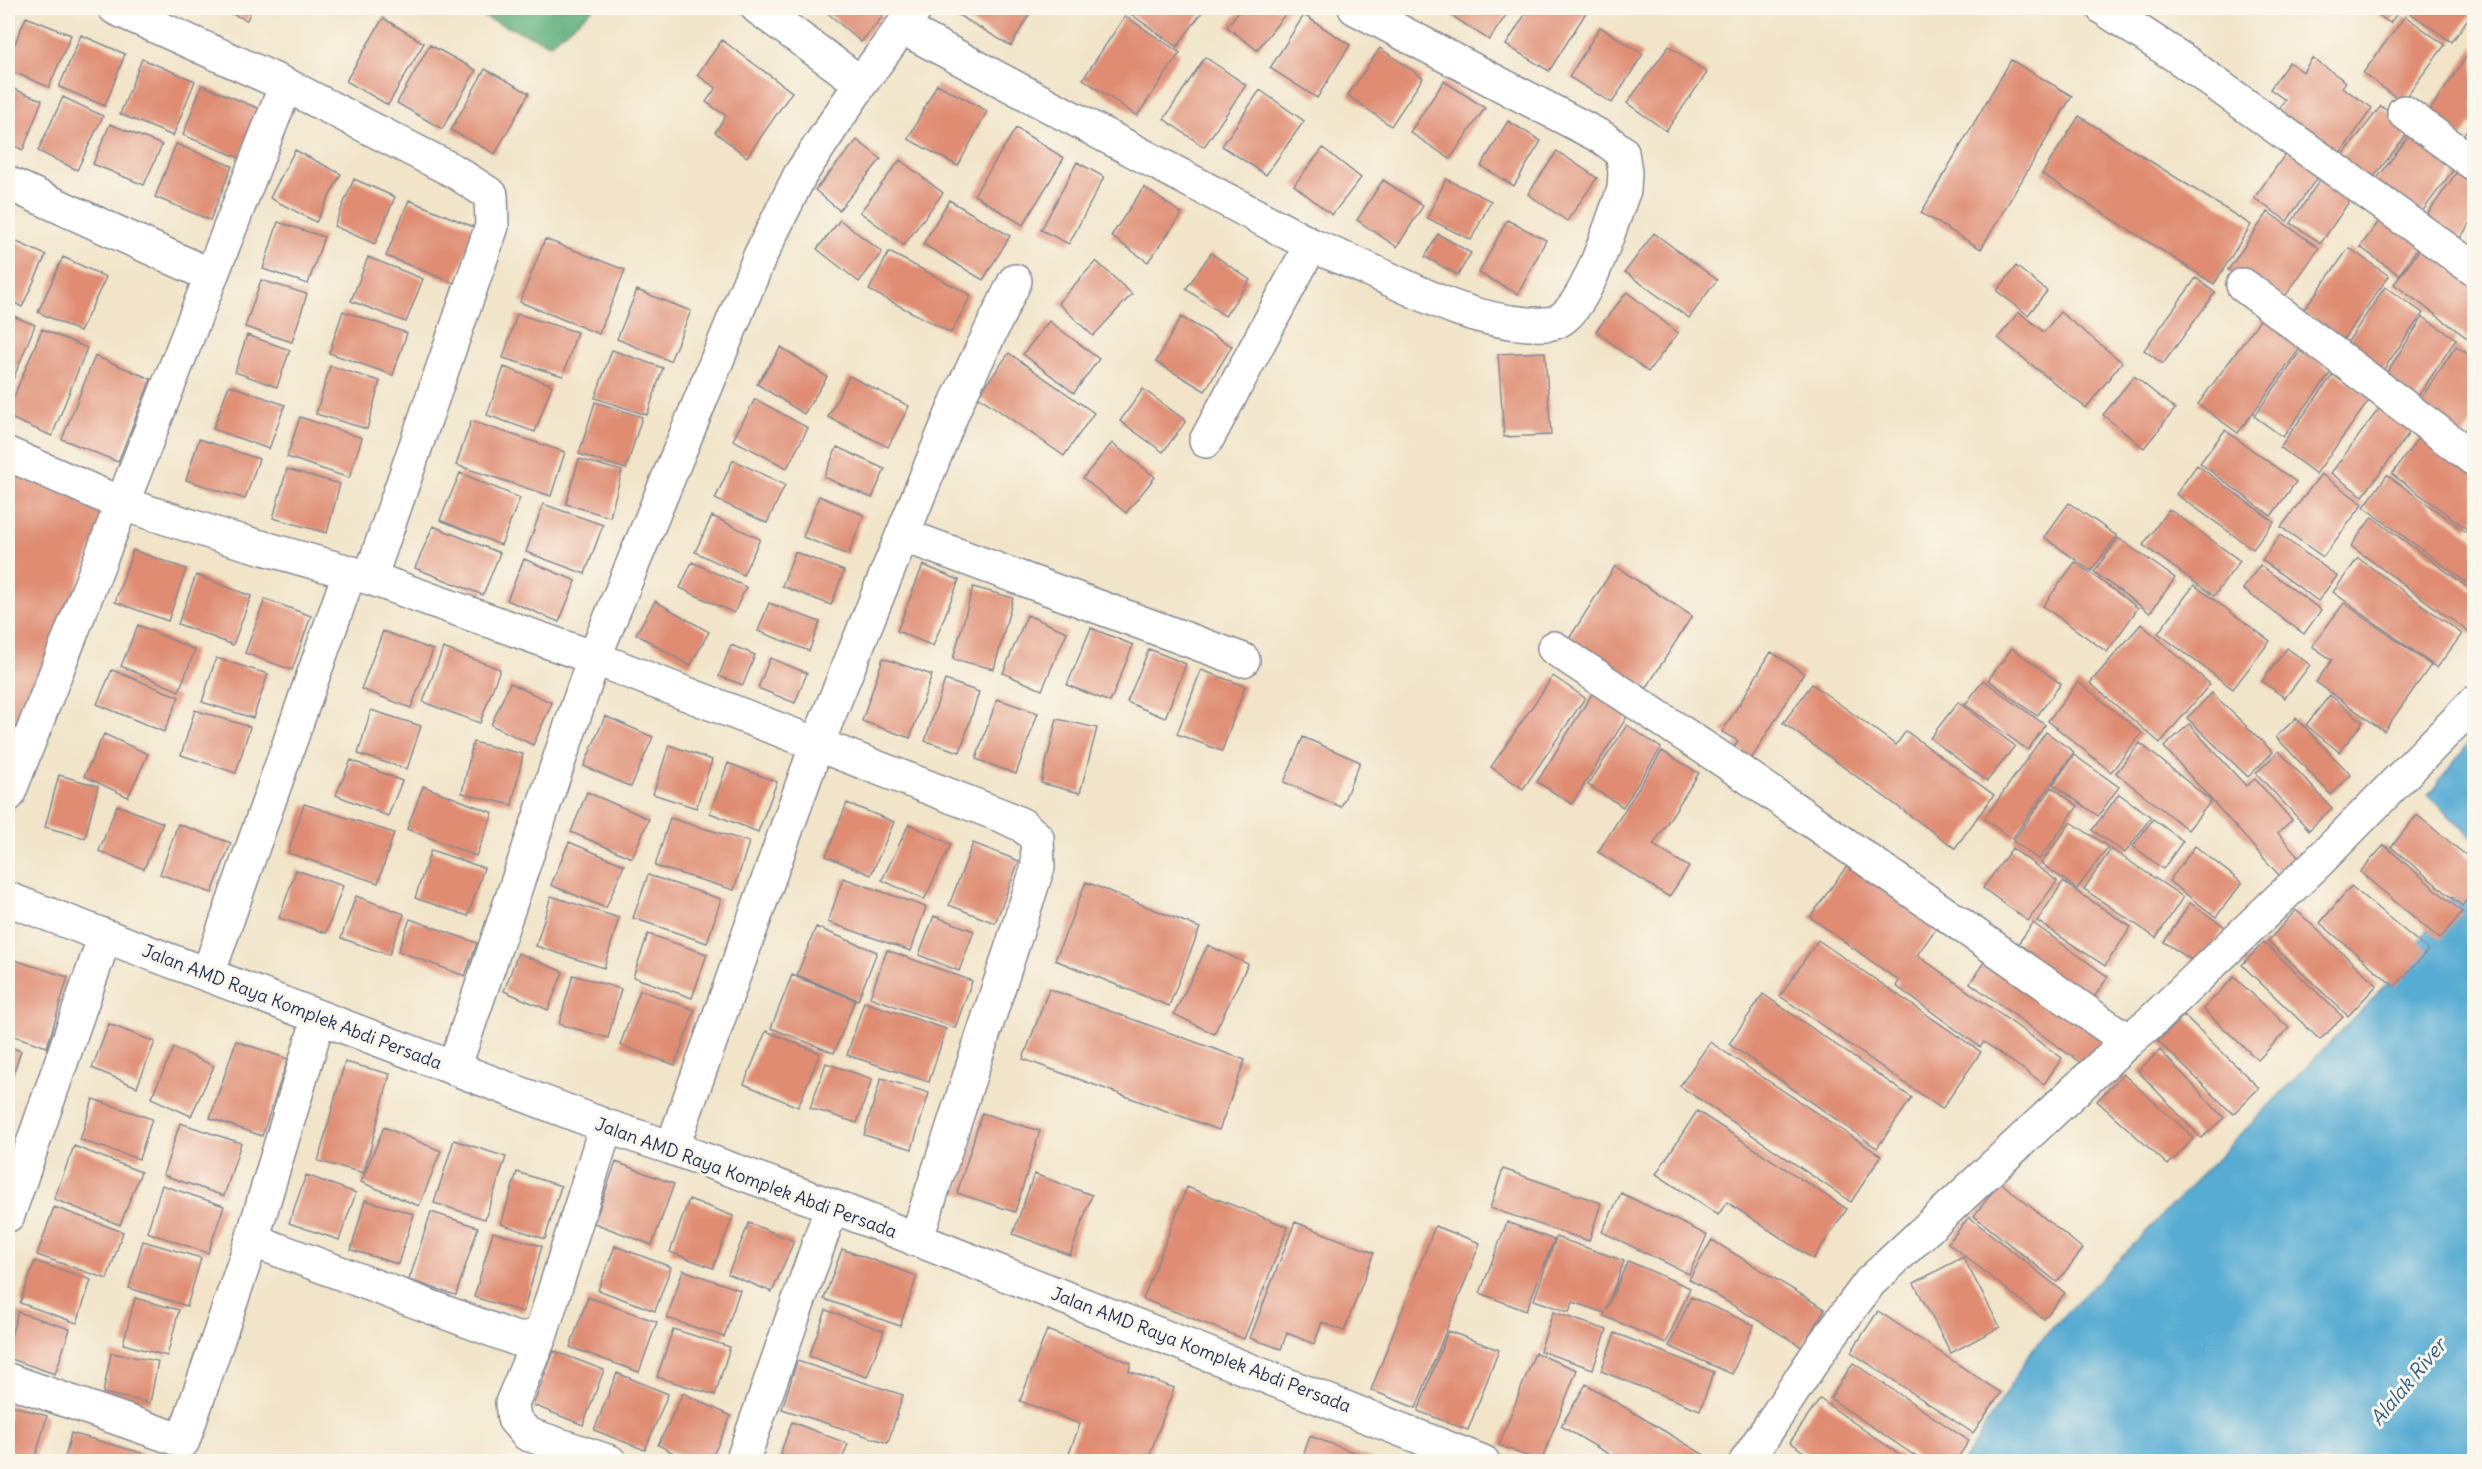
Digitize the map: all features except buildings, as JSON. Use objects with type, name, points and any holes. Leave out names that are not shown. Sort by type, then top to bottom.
[{"type":"street","points":[[115,8],[286,85],[454,171],[491,195],[492,226],[208,974]]},
{"type":"street","points":[[758,8],[861,83]]},
{"type":"street","points":[[454,1068],[594,658],[760,256],[800,175],[861,83],[910,18],[1311,245],[1433,301],[1478,316],[1509,322],[1548,325],[1563,318],[1582,294],[1624,190],[1625,172],[1622,152],[1603,138],[1355,8]]},
{"type":"street","points":[[2103,8],[2181,58],[2475,270]]},
{"type":"street","points":[[8,795],[120,503],[286,85]]},
{"type":"street","points":[[2404,112],[2475,164]]},
{"type":"street","points":[[8,183],[210,275]]},
{"type":"street","points":[[1206,441],[1311,245]]},
{"type":"street","points":[[672,1148],[817,744],[958,399],[1016,281]]},
{"type":"street","points":[[2243,285],[2475,459]]},
{"type":"street","points":[[8,454],[120,503],[359,576],[594,658],[1022,825],[1037,838],[1038,867],[916,1240]]},
{"type":"street","points":[[903,535],[1243,660]]},
{"type":"street","points":[[1554,648],[1744,774],[2128,1041]]},
{"type":"street","points":[[1746,1461],[1824,1344],[1870,1282],[2128,1041],[2152,1022],[2320,860],[2475,703]]},
{"type":"street","name":"Jalan AMD Raya Komplek Abdi Persada","points":[[8,898],[606,1126],[832,1206],[1483,1461]]},
{"type":"street","points":[[8,1215],[105,936]]},
{"type":"street","points":[[8,1380],[183,1442],[252,1240],[319,1017]]},
{"type":"street","points":[[606,1126],[541,1334],[512,1403],[514,1419],[527,1434],[610,1461]]},
{"type":"street","points":[[742,1461],[832,1206]]},
{"type":"street","points":[[252,1240],[519,1340],[541,1334]]},
{"type":"green space","points":[[462,8],[594,8],[550,44]]},
{"type":"water","points":[[2474,736],[2474,839],[2428,796]]},
{"type":"water","name":"Alalak River","points":[[2474,865],[2474,1461],[1963,1462],[2034,1347],[2389,982]]}]
